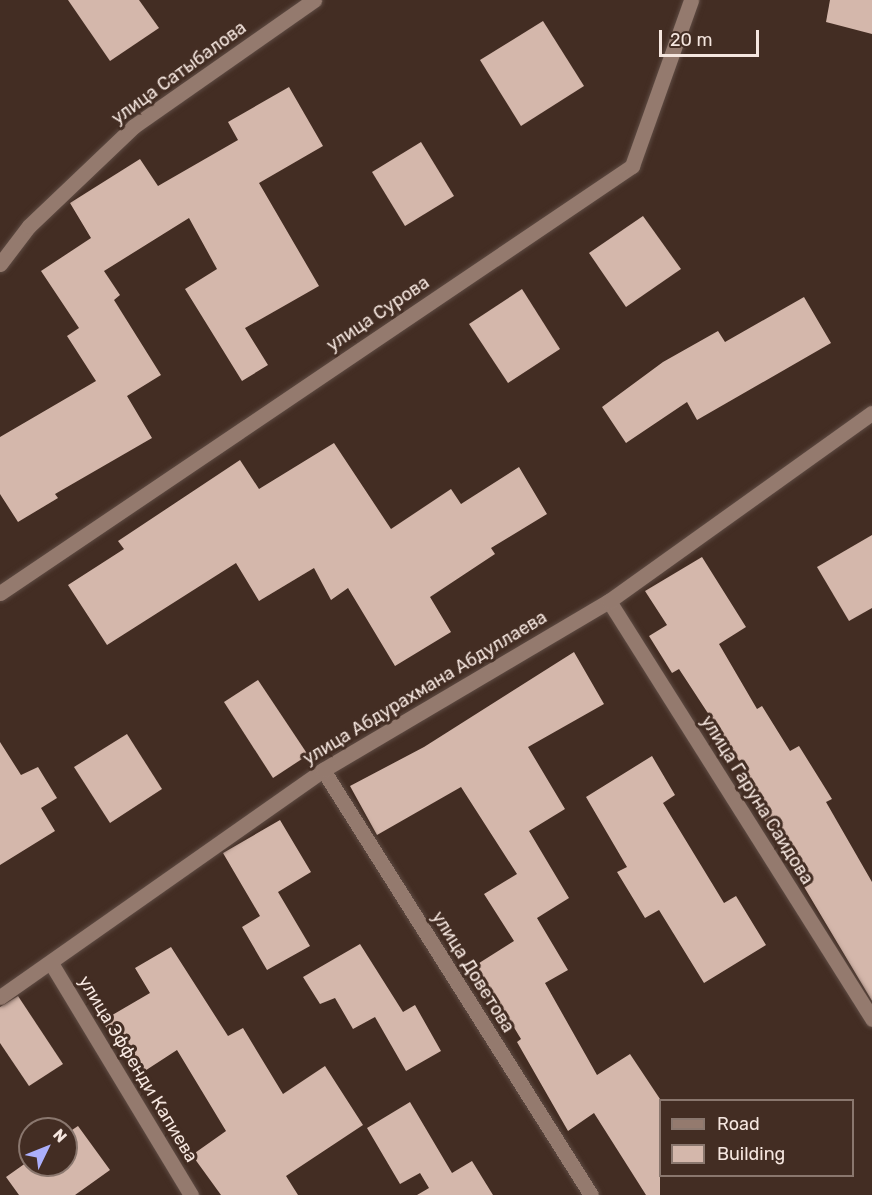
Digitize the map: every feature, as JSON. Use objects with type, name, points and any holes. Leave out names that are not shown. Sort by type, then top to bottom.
[{"type":"street","name":"улица Сатыбалова","points":[[0,264],[29,226],[134,126],[314,0]]},
{"type":"street","name":"улица Сурова","points":[[0,593],[632,166],[691,0]]},
{"type":"street","name":"улица Абдурахмана Абдуллаева","points":[[0,997],[323,770],[609,601],[872,414]]},
{"type":"street","name":"улица Гаруна Саидова","points":[[609,601],[872,1019]]},
{"type":"street","name":"улица Доветова","points":[[323,770],[591,1195]]},
{"type":"street","name":"улица Эффенди Капиева","points":[[51,963],[191,1195]]},
{"type":"building","points":[[68,0],[139,0],[159,28],[110,61]]},
{"type":"building","points":[[830,0],[872,0],[872,34],[826,22]]},
{"type":"building","points":[[543,21],[584,86],[521,126],[480,60]]},
{"type":"building","points":[[289,87],[323,146],[259,183],[319,286],[245,328],[268,365],[242,381],[185,289],[217,269],[189,218],[104,271],[120,295],[114,300],[161,375],[127,396],[152,438],[55,494],[58,498],[18,522],[0,494],[0,437],[96,381],[67,336],[79,328],[41,271],[91,238],[70,203],[140,159],[158,186],[238,140],[228,122]]},
{"type":"building","points":[[421,142],[454,196],[405,226],[372,172]]},
{"type":"building","points":[[643,216],[681,269],[626,307],[589,253]]},
{"type":"building","points":[[522,289],[560,349],[508,383],[469,324]]},
{"type":"building","points":[[804,297],[831,343],[697,420],[687,402],[626,443],[602,407],[663,362],[718,331],[725,342]]},
{"type":"building","points":[[334,443],[391,529],[451,489],[461,504],[519,467],[547,514],[491,548],[495,554],[430,597],[451,632],[395,666],[348,588],[331,600],[314,568],[259,601],[236,563],[107,645],[68,585],[124,549],[118,541],[240,460],[259,489]]},
{"type":"building","points":[[872,535],[872,608],[849,621],[817,567]]},
{"type":"building","points":[[702,557],[746,627],[719,644],[757,709],[762,706],[790,751],[799,746],[832,799],[826,802],[872,882],[872,1001],[741,781],[749,776],[679,669],[672,673],[649,636],[667,625],[645,591]]},
{"type":"building","points":[[574,652],[604,704],[528,747],[565,809],[529,831],[569,898],[537,918],[568,970],[545,983],[597,1075],[630,1054],[660,1099],[660,1195],[646,1195],[594,1113],[568,1131],[517,1042],[521,1039],[476,965],[514,941],[484,894],[517,874],[461,787],[377,835],[350,786],[424,747]]},
{"type":"building","points":[[258,680],[308,755],[273,778],[224,702]]},
{"type":"building","points":[[127,734],[162,789],[110,823],[74,767]]},
{"type":"building","points":[[0,742],[21,775],[38,767],[57,798],[41,808],[55,831],[0,865]]},
{"type":"building","points":[[652,756],[675,795],[663,803],[724,903],[736,896],[766,945],[704,983],[659,910],[645,918],[617,872],[627,867],[586,797]]},
{"type":"building","points":[[280,820],[311,872],[278,892],[310,946],[267,970],[242,927],[260,916],[223,853]]},
{"type":"building","points":[[360,944],[403,1012],[415,1005],[441,1051],[406,1071],[375,1017],[353,1029],[335,998],[320,1004],[303,977]]},
{"type":"building","points":[[171,947],[228,1036],[243,1028],[283,1094],[325,1066],[363,1125],[286,1176],[298,1195],[221,1195],[192,1155],[226,1131],[177,1050],[137,1076],[102,1021],[150,993],[135,968]]},
{"type":"building","points":[[18,996],[63,1064],[29,1086],[0,1043],[0,1007]]},
{"type":"building","points":[[410,1102],[452,1173],[472,1161],[493,1195],[417,1195],[429,1188],[420,1173],[400,1184],[367,1128]]},
{"type":"building","points":[[78,1126],[110,1170],[75,1195],[19,1195],[6,1177],[18,1168],[18,1177],[78,1177]]}]
